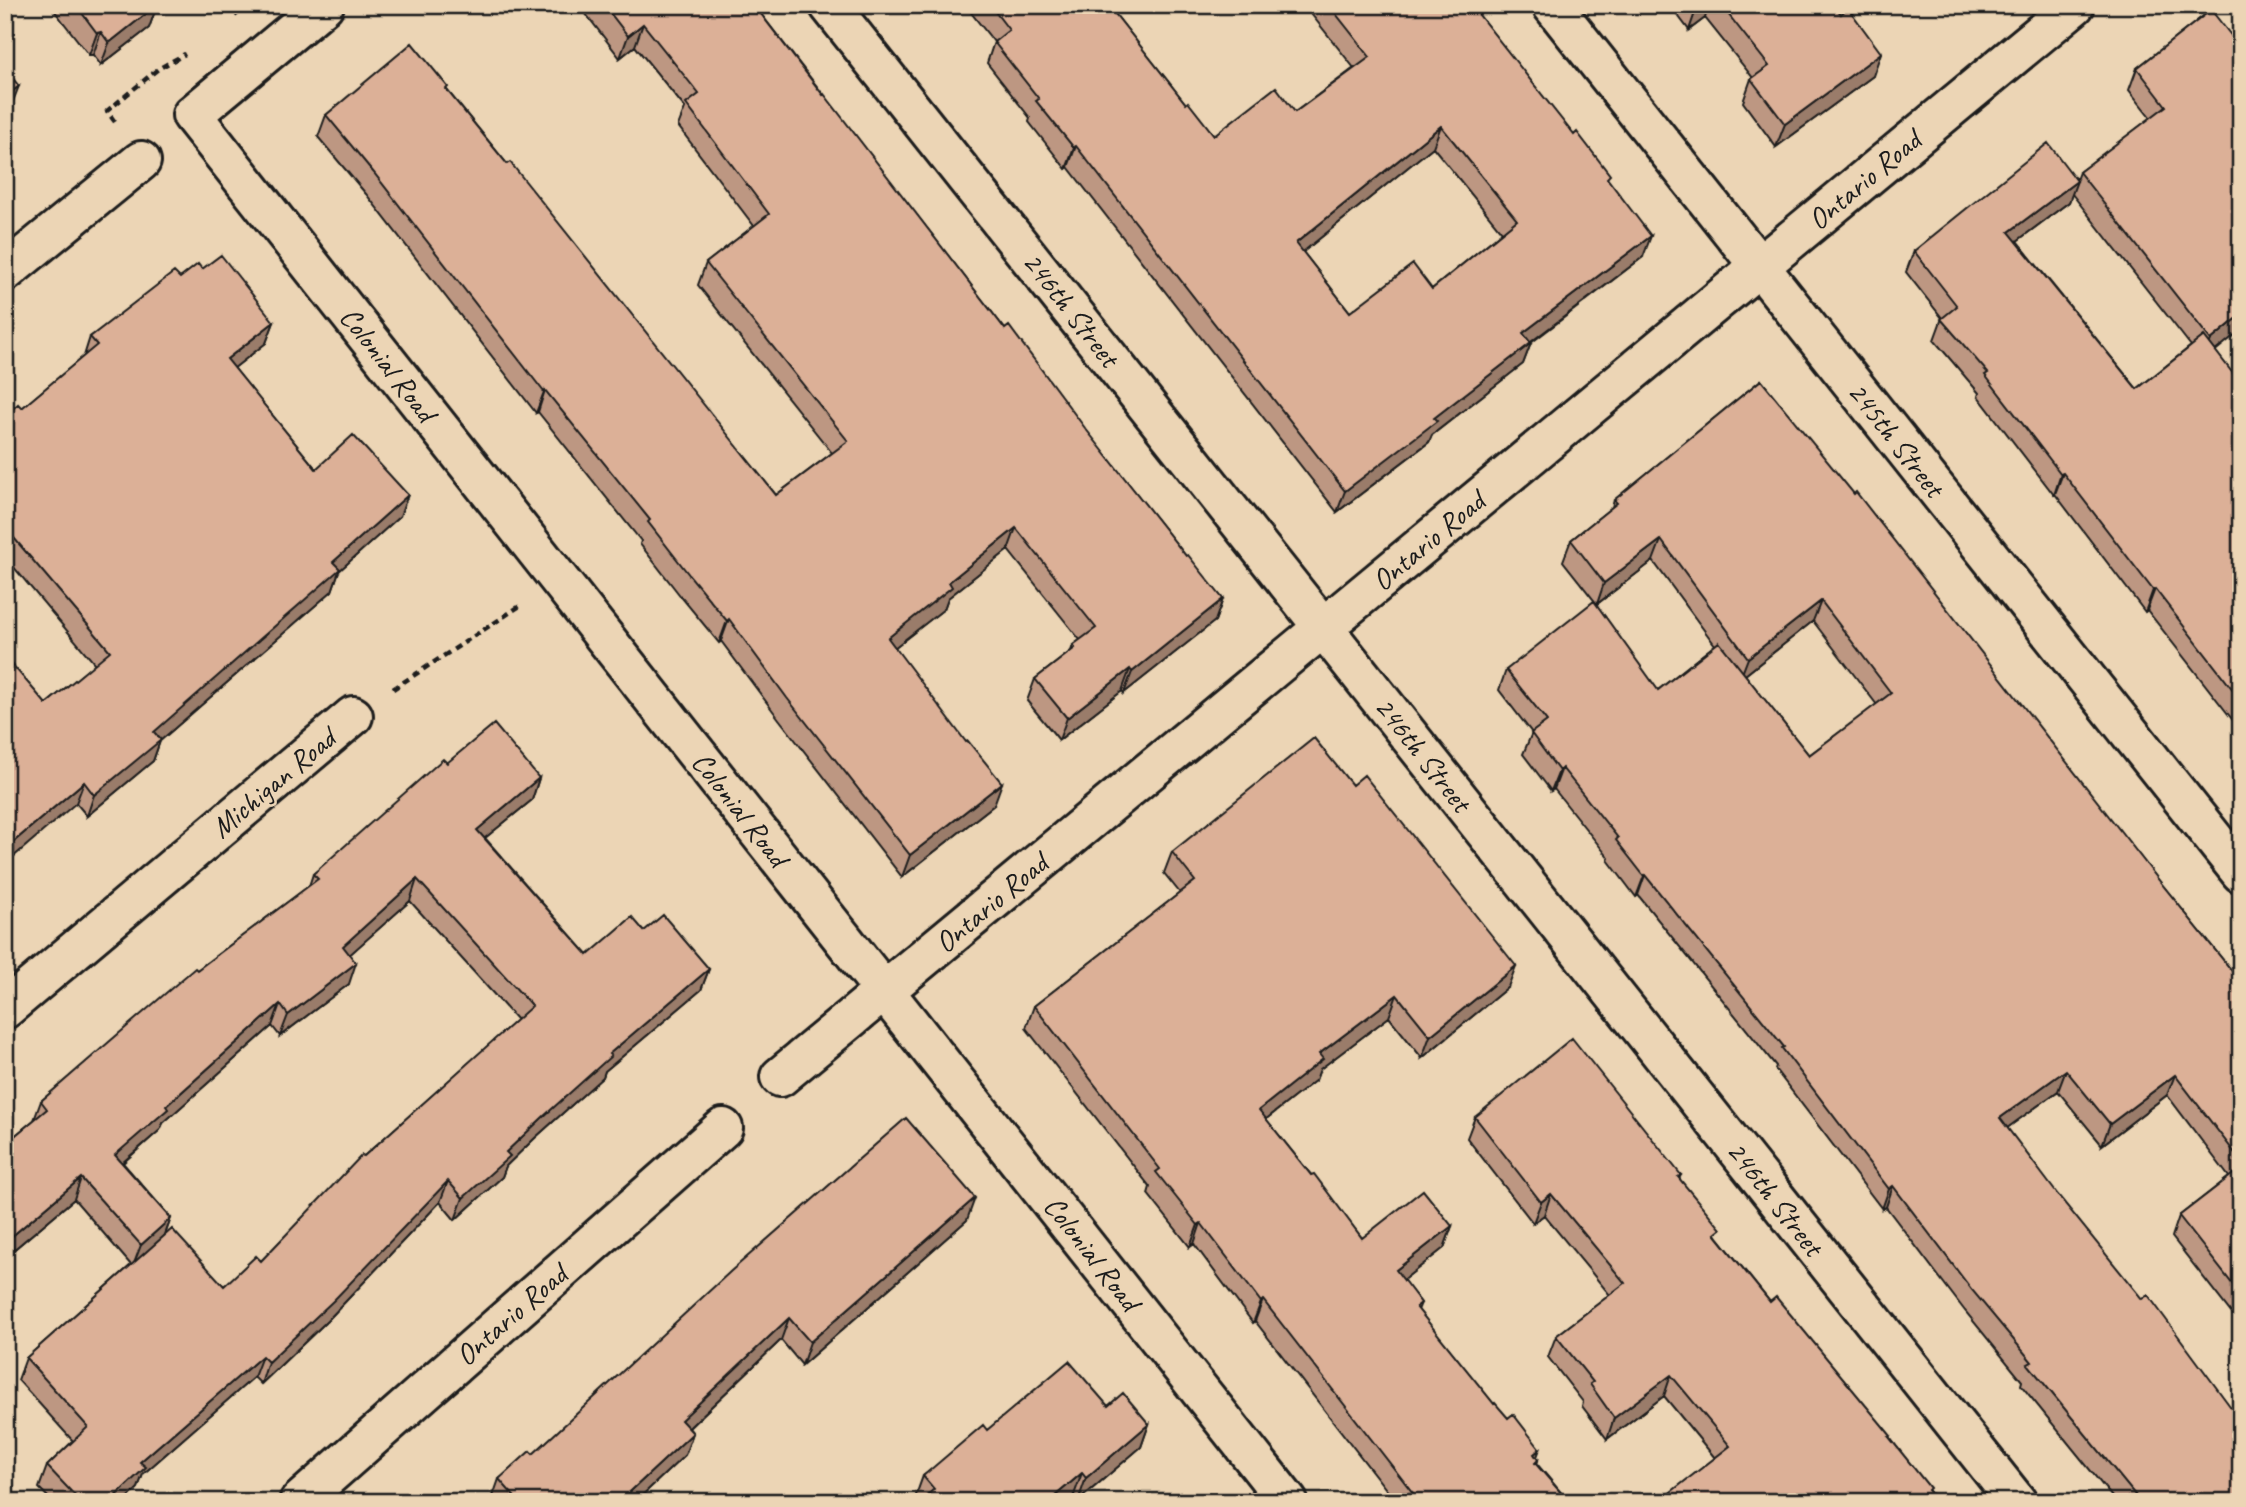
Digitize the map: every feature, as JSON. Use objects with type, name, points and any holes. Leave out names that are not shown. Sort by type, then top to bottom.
[{"type":"street","name":"Colonial Road","points":[[324,5],[192,115],[885,991],[1279,1498]]},
{"type":"street","name":"246th Street","points":[[830,5],[2017,1502]]},
{"type":"street","name":"245th Street","points":[[1552,5],[2241,873]]},
{"type":"street","name":"Ontario Road","points":[[780,1077],[2075,5]]},
{"type":"street","points":[[5,272],[141,160]]},
{"type":"street","name":"Michigan Road","points":[[5,1009],[353,716]]},
{"type":"street","name":"Ontario Road","points":[[299,1502],[723,1128]]},
{"type":"path","name":"Michigan Road","points":[[353,716],[559,581]]},
{"type":"building","points":[[76,5],[157,5],[109,43],[101,32],[97,33]]},
{"type":"building","points":[[604,5],[754,5],[1005,329],[1009,326],[1085,428],[1223,599],[1132,672],[1130,669],[1067,718],[1035,679],[1096,628],[1016,528],[949,582],[952,587],[888,638],[966,742],[968,741],[1002,783],[910,855],[729,619],[727,621],[690,576],[648,522],[650,520],[545,390],[544,392],[326,115],[412,43],[448,87],[446,89],[507,164],[510,162],[776,495],[848,441],[706,263],[769,214],[686,104],[699,94],[643,24],[628,36]]},
{"type":"building","points":[[990,5],[1108,5],[1186,104],[1188,102],[1214,135],[1276,87],[1295,112],[1370,57],[1329,5],[1471,5],[1574,135],[1577,132],[1610,175],[1607,178],[1651,236],[1523,333],[1531,343],[1434,418],[1437,421],[1345,491],[1076,146],[1074,148],[1036,101],[1039,99],[994,42],[1009,30]],"holes":[[[1441,126],[1517,220],[1432,289],[1413,264],[1350,312],[1296,243]]]},
{"type":"building","points":[[1721,5],[1834,5],[1841,14],[1848,8],[1881,53],[1785,124],[1751,79],[1769,66]]},
{"type":"building","points":[[2211,10],[2241,48],[2241,315],[2211,340],[2079,172],[2166,106],[2137,68]]},
{"type":"building","points":[[5,69],[19,86],[5,97]]},
{"type":"building","points":[[2048,143],[2077,181],[2009,232],[2137,389],[2204,336],[2241,384],[2241,700],[2063,473],[2061,474],[1985,375],[1988,373],[1941,319],[1957,306],[1914,251]]},
{"type":"building","points":[[221,255],[274,322],[227,359],[316,469],[353,435],[408,495],[333,562],[340,569],[154,732],[161,740],[94,795],[84,782],[5,849],[5,656],[46,704],[110,651],[14,538],[5,546],[5,416],[18,404],[22,408],[97,345],[90,337],[174,272],[180,278],[198,264],[202,269]]},
{"type":"building","points":[[1761,380],[1854,494],[1856,492],[2241,982],[2241,1161],[2175,1075],[2110,1124],[2066,1070],[2000,1118],[2142,1299],[2148,1295],[2241,1421],[2241,1502],[2140,1501],[2028,1364],[2032,1362],[1972,1290],[1893,1186],[1889,1189],[1782,1048],[1784,1047],[1644,876],[1616,840],[1618,838],[1562,768],[1559,771],[1531,733],[1547,721],[1506,670],[1594,601],[1658,690],[1719,642],[1809,755],[1891,693],[1821,601],[1748,658],[1661,540],[1604,583],[1571,540],[1617,503],[1614,500]]},
{"type":"building","points":[[494,724],[539,778],[477,830],[588,955],[632,917],[644,931],[663,915],[709,969],[609,1054],[611,1056],[506,1152],[510,1156],[463,1198],[448,1181],[334,1300],[268,1362],[262,1356],[140,1462],[146,1467],[109,1502],[81,1502],[47,1466],[88,1427],[26,1358],[172,1229],[224,1286],[256,1256],[261,1261],[362,1155],[532,1006],[417,879],[343,946],[356,963],[288,1015],[280,1004],[115,1155],[171,1218],[141,1245],[81,1178],[5,1242],[5,1144],[47,1109],[41,1101],[195,968],[197,970],[318,879],[313,874],[443,759],[447,763]]},
{"type":"building","points":[[1314,738],[1352,785],[1364,775],[1516,966],[1430,1036],[1397,995],[1319,1054],[1323,1059],[1259,1110],[1311,1175],[1314,1174],[1362,1238],[1423,1190],[1452,1226],[1396,1270],[1421,1303],[1416,1307],[1494,1404],[1508,1418],[1513,1414],[1540,1449],[1534,1454],[1538,1460],[1535,1463],[1569,1502],[1420,1502],[1263,1300],[1261,1302],[1201,1223],[1198,1225],[1156,1172],[1160,1169],[1034,1006],[1195,881],[1172,852]]},
{"type":"building","points":[[1572,1038],[1721,1229],[1715,1234],[1770,1302],[1776,1297],[1891,1436],[1889,1437],[1938,1502],[1658,1502],[1730,1446],[1671,1375],[1614,1418],[1590,1384],[1593,1382],[1556,1336],[1625,1283],[1551,1194],[1541,1202],[1475,1117]]},
{"type":"building","points":[[906,1118],[975,1198],[810,1342],[789,1318],[681,1420],[693,1433],[619,1502],[519,1502],[499,1479],[530,1451],[533,1454],[731,1271]]},
{"type":"building","points":[[2241,1168],[2241,1295],[2179,1216]]},
{"type":"building","points":[[1069,1361],[1108,1406],[1123,1393],[1149,1424],[1086,1478],[1082,1473],[1048,1502],[920,1502],[934,1489],[923,1476],[983,1425],[987,1430]]}]
